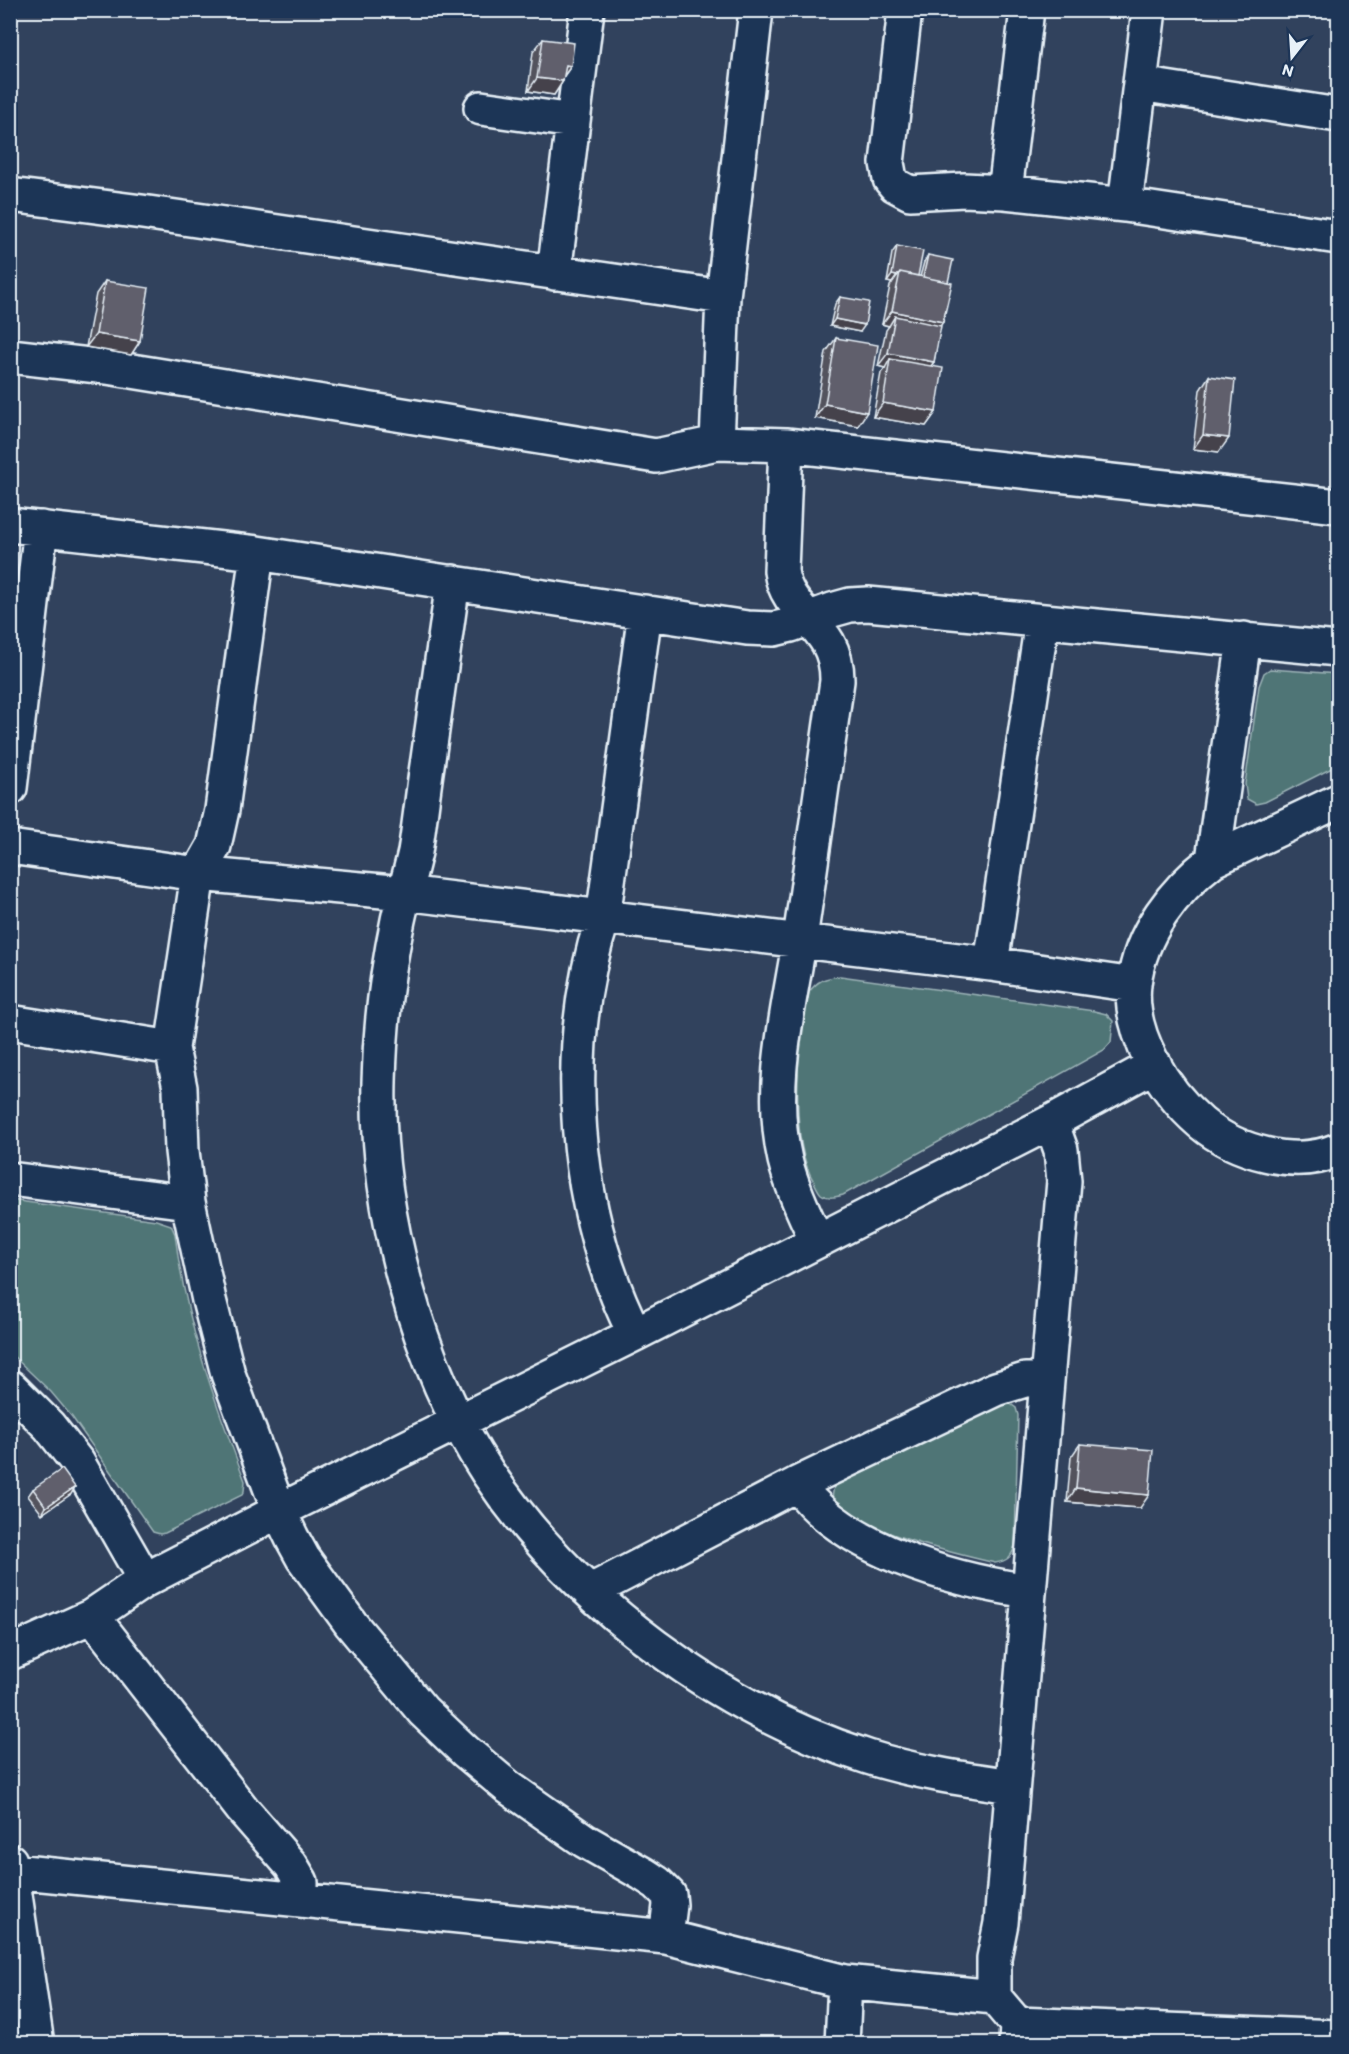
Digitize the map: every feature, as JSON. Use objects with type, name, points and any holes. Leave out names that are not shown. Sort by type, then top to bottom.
[{"type":"street","points":[[554,273],[587,10]]},
{"type":"street","points":[[906,10],[887,163],[890,179],[895,185],[910,193],[964,190],[1005,192],[1125,205],[1338,237]]},
{"type":"street","points":[[1005,192],[1028,10]]},
{"type":"street","points":[[1125,205],[1149,10]]},
{"type":"street","points":[[717,443],[723,297],[752,11]]},
{"type":"street","points":[[1140,84],[1338,115]]},
{"type":"street","points":[[481,108],[573,121]]},
{"type":"street","points":[[10,195],[142,212],[723,297]]},
{"type":"street","points":[[10,356],[107,367],[656,456],[717,443],[786,445],[1338,506]]},
{"type":"street","points":[[786,445],[781,570],[783,582],[789,594],[828,640],[837,665],[779,1082],[779,1117],[785,1158],[799,1203],[817,1240]]},
{"type":"street","points":[[10,788],[26,527],[257,553],[747,628],[774,629],[850,605],[868,604],[1338,649]]},
{"type":"street","points":[[257,553],[222,810],[214,846],[198,873],[172,1048],[180,1088],[182,1151],[188,1202],[228,1374],[279,1510],[292,1538],[303,1558],[351,1624],[423,1711],[465,1751],[508,1787],[585,1841],[643,1874],[669,1895],[666,1937]]},
{"type":"street","points":[[453,582],[414,852],[388,974],[379,1080],[383,1177],[393,1236],[436,1375],[488,1473],[526,1524],[556,1558],[591,1592],[633,1630],[678,1664],[727,1694],[824,1741],[908,1768],[952,1778],[1012,1786]]},
{"type":"street","points":[[635,1334],[618,1296],[597,1229],[584,1170],[578,1083],[585,993],[596,939],[603,918],[645,612]]},
{"type":"street","points":[[991,964],[1042,621]]},
{"type":"street","points":[[1213,860],[1244,639]]},
{"type":"street","points":[[1338,801],[1213,860],[1196,873],[1174,896],[1155,924],[1140,955],[1134,985],[1135,1017],[1155,1065],[1177,1098],[1202,1123],[1230,1142],[1282,1157],[1307,1158],[1338,1150]]},
{"type":"street","points":[[10,848],[198,873],[404,893],[991,964],[1134,985]]},
{"type":"street","points":[[10,1022],[172,1048]]},
{"type":"street","points":[[10,1653],[92,1616],[145,1580],[279,1510],[635,1334],[1051,1122],[1155,1065]]},
{"type":"street","points":[[1051,1122],[1061,1150],[1064,1181],[1001,1923],[994,1958],[994,1997],[1017,2034],[1338,2037]]},
{"type":"street","points":[[10,1179],[188,1202]]},
{"type":"street","points":[[591,1592],[797,1484],[996,1389],[1025,1380],[1046,1380]]},
{"type":"street","points":[[10,1387],[49,1426],[78,1463],[145,1580]]},
{"type":"street","points":[[797,1484],[822,1512],[844,1528],[905,1559],[965,1578],[1029,1591]]},
{"type":"street","points":[[92,1616],[243,1810],[291,1865],[301,1882],[301,1899]]},
{"type":"street","points":[[37,2043],[12,1866],[666,1937],[845,1982],[994,1997]]},
{"type":"street","points":[[842,2043],[845,1982]]},
{"type":"green space","points":[[1270,669],[1338,674],[1338,765],[1265,802],[1256,804],[1247,799],[1245,784],[1259,686],[1264,673]]},
{"type":"green space","points":[[840,976],[1094,1011],[1106,1014],[1113,1021],[1111,1042],[1104,1050],[843,1195],[826,1197],[820,1193],[814,1182],[806,1164],[801,1141],[798,1116],[799,1062],[809,992],[822,980]]},
{"type":"green space","points":[[11,1200],[156,1220],[171,1225],[175,1234],[193,1329],[222,1420],[245,1481],[242,1495],[165,1533],[153,1532],[72,1417],[51,1392],[11,1354]]},
{"type":"green space","points":[[1008,1402],[1016,1408],[1018,1415],[1015,1546],[1006,1560],[995,1563],[908,1540],[863,1521],[845,1510],[832,1498],[834,1486],[839,1482],[1001,1403]]},
{"type":"building","points":[[543,39],[574,43],[571,66],[566,65],[563,81],[537,78]]},
{"type":"building","points":[[897,246],[923,251],[918,276],[900,272],[897,276],[892,275]]},
{"type":"building","points":[[928,255],[953,260],[948,282],[923,277]]},
{"type":"building","points":[[900,272],[952,283],[943,322],[892,311]]},
{"type":"building","points":[[105,281],[149,288],[140,341],[96,334]]},
{"type":"building","points":[[840,297],[869,302],[865,325],[835,319]]},
{"type":"building","points":[[895,316],[941,326],[934,362],[888,353]]},
{"type":"building","points":[[836,338],[878,345],[867,412],[825,404]]},
{"type":"building","points":[[890,359],[943,368],[936,412],[883,403]]},
{"type":"building","points":[[1209,376],[1235,380],[1229,438],[1203,435]]},
{"type":"building","points":[[1080,1444],[1153,1450],[1149,1495],[1076,1488]]},
{"type":"building","points":[[62,1469],[75,1487],[46,1507],[33,1489]]}]
